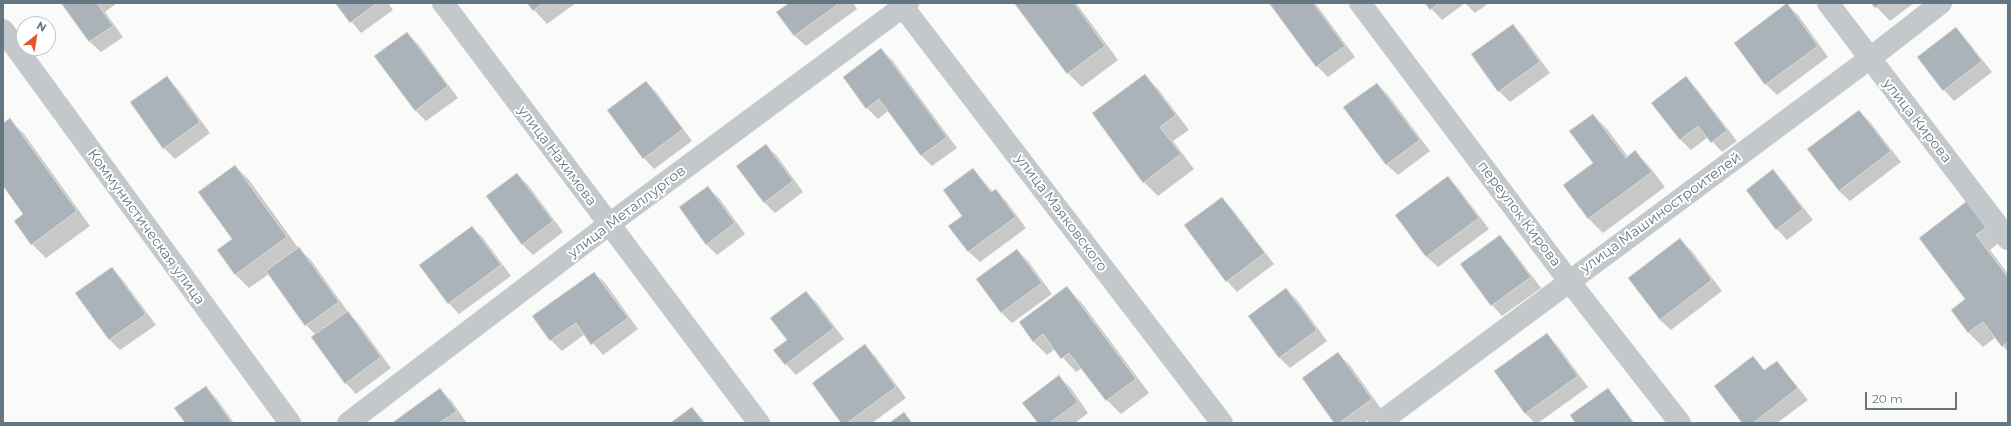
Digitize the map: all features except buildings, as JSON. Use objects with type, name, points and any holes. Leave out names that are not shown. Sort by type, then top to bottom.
[{"type":"street","name":"улица Нахимова","points":[[443,3],[608,225],[759,423]]},
{"type":"street","name":"переулок Кирова","points":[[1360,3],[1569,281],[1680,423]]},
{"type":"street","name":"улица Кирова","points":[[1828,3],[1869,59],[2008,239]]},
{"type":"street","name":"улица Машиностроителей","points":[[1380,423],[1942,3]]},
{"type":"street","name":"улица Металлургов","points":[[348,423],[608,225],[904,4]]},
{"type":"street","name":"улица Маяковского","points":[[904,4],[1222,423]]},
{"type":"street","name":"Коммунистическая улица","points":[[3,30],[290,423]]}]
